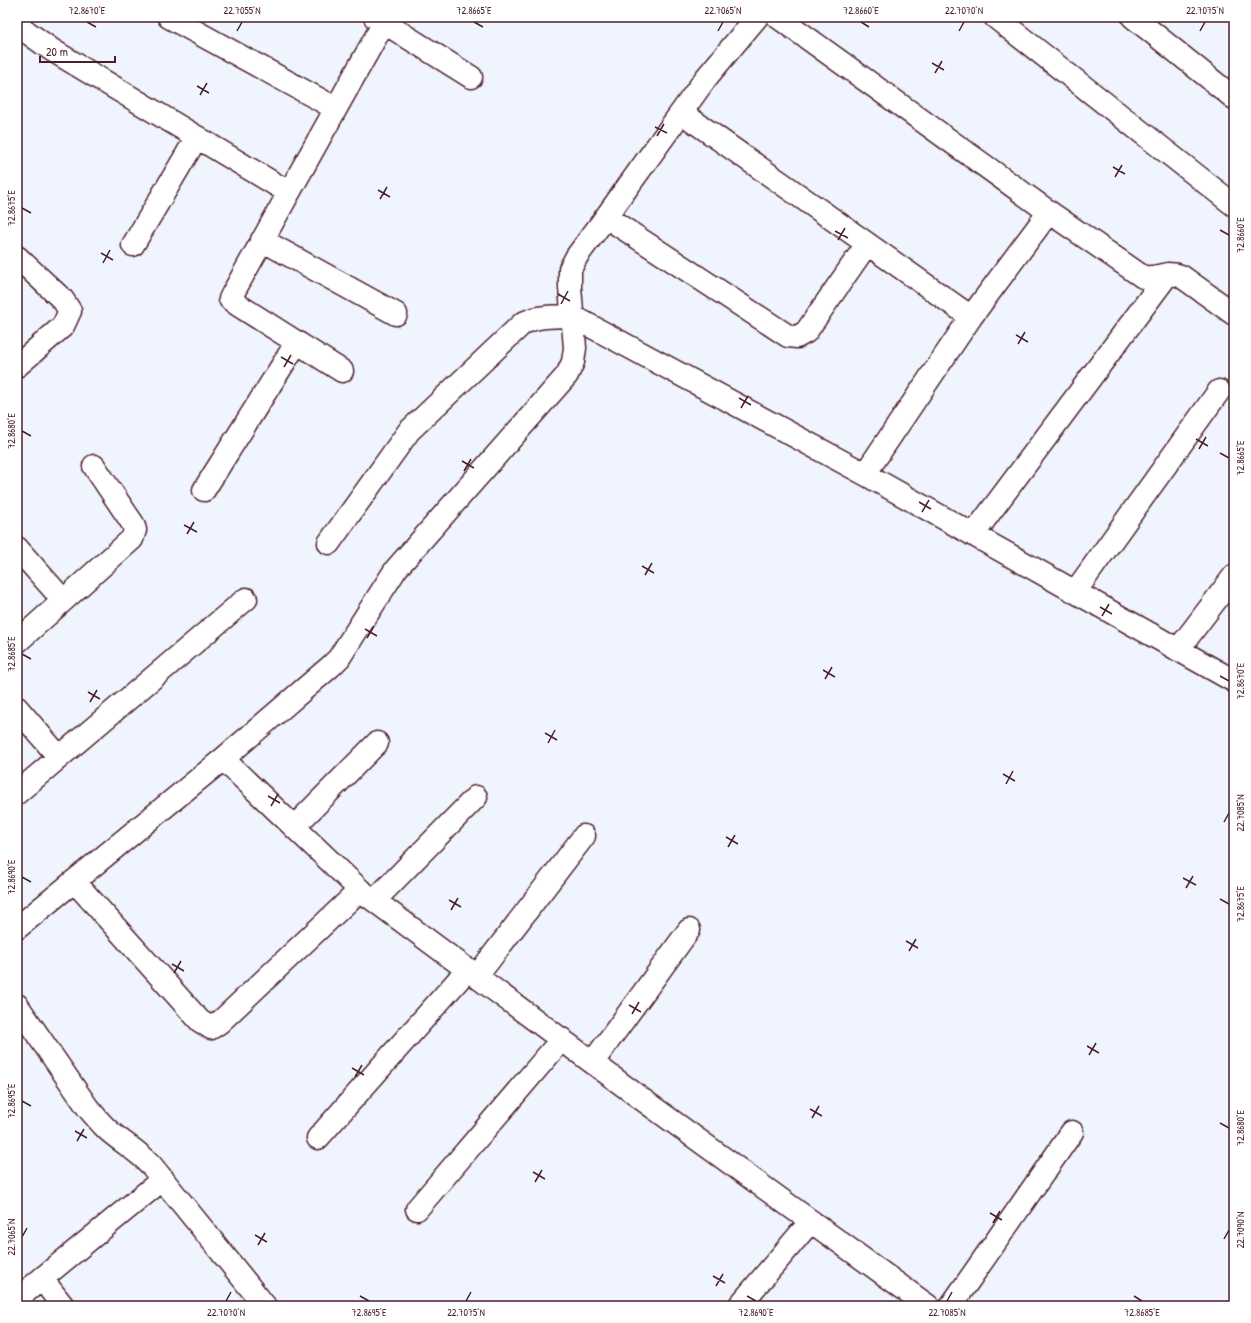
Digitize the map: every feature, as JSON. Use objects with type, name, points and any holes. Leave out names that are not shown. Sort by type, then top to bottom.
[{"type":"street","points":[[169,17],[335,108]]},
{"type":"street","points":[[17,928],[223,759],[339,658],[396,569],[567,375],[573,362],[575,348],[570,269],[576,256],[682,113],[706,78],[757,17]]},
{"type":"street","points":[[778,17],[1049,212],[1143,277],[1150,278],[1173,273],[1181,276],[1234,314]]},
{"type":"street","points":[[994,17],[1234,205]]},
{"type":"street","points":[[1133,17],[1234,98]]},
{"type":"street","points":[[342,370],[230,299],[382,19],[471,77]]},
{"type":"street","points":[[17,25],[52,50],[288,192]]},
{"type":"street","points":[[682,113],[971,317]]},
{"type":"street","points":[[133,245],[197,136]]},
{"type":"street","points":[[865,474],[971,317],[1049,212]]},
{"type":"street","points":[[606,217],[788,336],[797,337],[806,332],[867,244]]},
{"type":"street","points":[[262,240],[396,314]]},
{"type":"street","points":[[17,257],[63,300],[70,311],[63,326],[17,366]]},
{"type":"street","points":[[973,535],[1168,274]]},
{"type":"street","points":[[329,543],[409,431],[516,329],[529,320],[572,316],[865,474],[1234,681]]},
{"type":"street","points":[[204,490],[296,342]]},
{"type":"street","points":[[1075,592],[1219,391]]},
{"type":"street","points":[[17,642],[132,539],[135,530],[133,524],[94,466]]},
{"type":"street","points":[[17,548],[63,600]]},
{"type":"street","points":[[1178,650],[1234,576]]},
{"type":"street","points":[[17,793],[246,599]]},
{"type":"street","points":[[17,708],[59,757]]},
{"type":"street","points":[[294,828],[377,743]]},
{"type":"street","points":[[223,759],[294,828],[368,895],[593,1062],[928,1306]]},
{"type":"street","points":[[74,881],[200,1021],[210,1028],[220,1022],[368,895],[476,796]]},
{"type":"street","points":[[318,1138],[473,973],[584,836]]},
{"type":"street","points":[[593,1062],[690,930]]},
{"type":"street","points":[[17,1005],[88,1108],[110,1132],[143,1157],[163,1179],[265,1306]]},
{"type":"street","points":[[417,1209],[562,1039]]},
{"type":"street","points":[[951,1306],[1072,1132]]},
{"type":"street","points":[[17,1299],[163,1179]]},
{"type":"street","points":[[740,1306],[811,1221]]},
{"type":"street","points":[[42,1279],[63,1306]]}]
